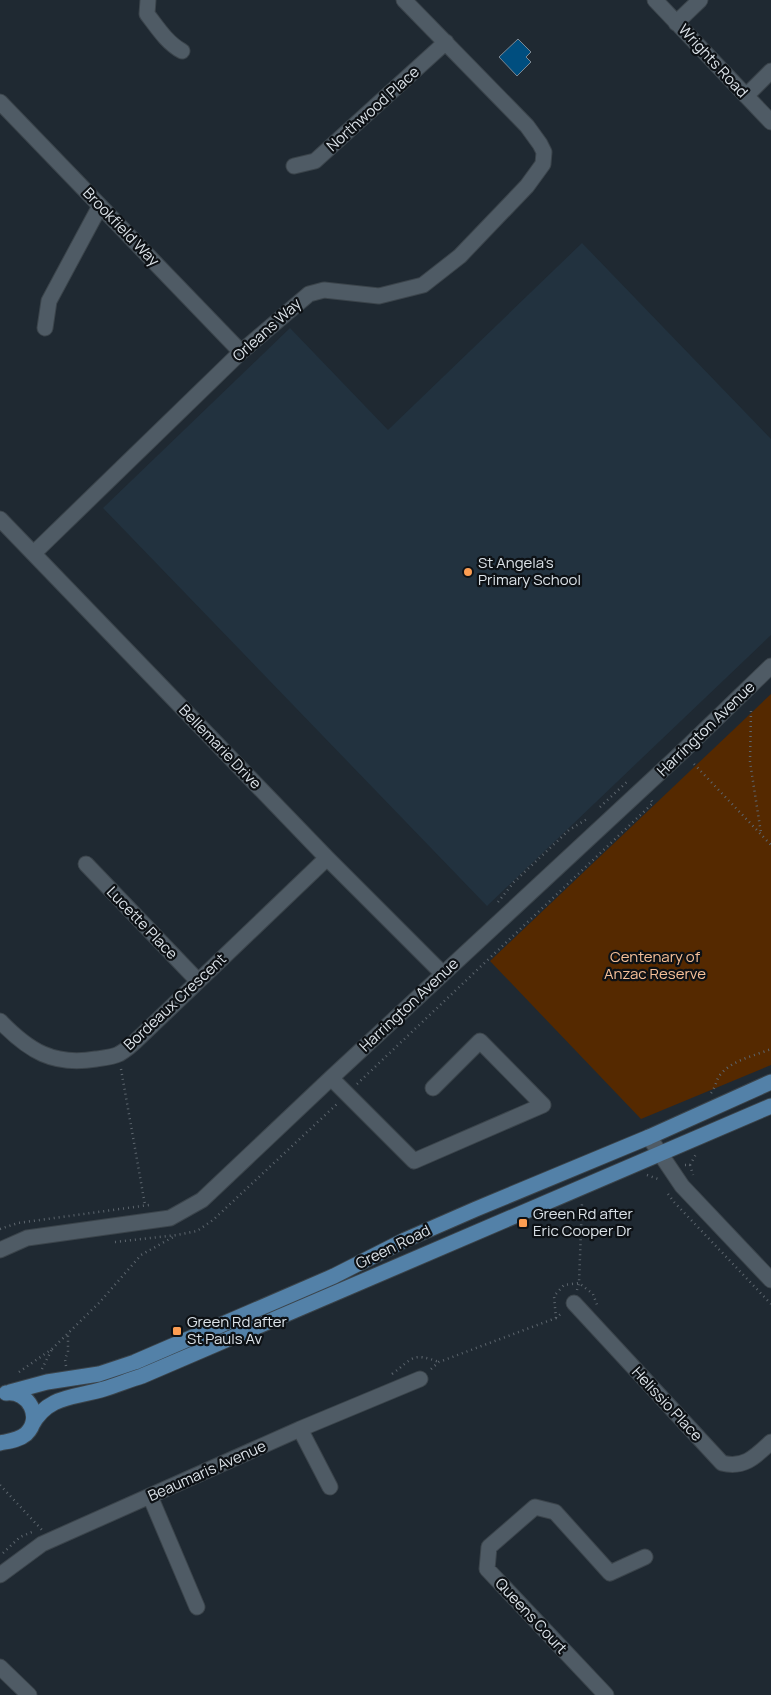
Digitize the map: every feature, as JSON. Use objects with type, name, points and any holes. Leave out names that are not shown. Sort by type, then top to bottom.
[{"type":"main road","name":"Green Road","points":[[5,1394],[47,1382],[99,1374],[135,1362],[334,1276],[405,1240],[476,1208],[649,1137],[771,1082]]},
{"type":"main road","name":"Green Road","points":[[4,1440],[20,1438],[27,1433],[38,1414],[54,1402],[103,1390],[142,1376],[771,1106]]},
{"type":"main road","points":[[5,1394],[19,1394],[26,1399],[31,1405],[34,1416],[32,1425]]},
{"type":"street","points":[[148,0],[147,14],[162,33],[177,48],[182,50]]},
{"type":"street","name":"Orleans Way","points":[[34,553],[241,352],[308,294],[324,290],[379,296],[423,285],[460,256],[527,186],[543,164],[544,152],[527,126],[404,0]]},
{"type":"street","name":"Wrights Road","points":[[655,0],[771,122]]},
{"type":"street","points":[[676,23],[700,0]]},
{"type":"street","name":"Northwood Place","points":[[294,166],[315,161],[446,42]]},
{"type":"street","points":[[746,96],[771,72]]},
{"type":"street","name":"Brookfield Way","points":[[0,102],[241,352]]},
{"type":"street","points":[[45,328],[48,301],[100,206]]},
{"type":"street","name":"Bellemarie Drive","points":[[0,519],[327,858],[443,974]]},
{"type":"street","name":"Harrington Avenue","points":[[0,1250],[27,1238],[170,1218],[202,1200],[682,752],[771,666]]},
{"type":"street","name":"Bordeaux Crescent","points":[[0,1021],[12,1034],[35,1050],[58,1060],[81,1062],[118,1054],[140,1038],[327,858]]},
{"type":"street","name":"Lucette Place","points":[[86,864],[198,981]]},
{"type":"street","points":[[331,1078],[414,1161],[543,1105],[480,1041],[433,1088]]},
{"type":"street","points":[[649,1137],[659,1154],[665,1175],[682,1186],[771,1280]]},
{"type":"street","name":"Helissio Place","points":[[574,1303],[722,1463],[732,1466],[753,1459],[771,1442]]},
{"type":"street","name":"Beaumaris Avenue","points":[[0,1575],[42,1544],[300,1429],[420,1379]]},
{"type":"street","points":[[300,1429],[330,1487]]},
{"type":"street","points":[[150,1496],[197,1607]]},
{"type":"street","name":"Queens Court","points":[[606,1695],[487,1569],[489,1547],[535,1507],[554,1512],[610,1573],[645,1557]]},
{"type":"street","points":[[0,1667],[29,1695]]},
{"type":"path","points":[[751,711],[750,762],[761,833]]},
{"type":"path","points":[[694,764],[771,845]]},
{"type":"path","points":[[597,809],[630,778]]},
{"type":"path","points":[[495,904],[514,882],[569,830],[592,815]]},
{"type":"path","points":[[709,1096],[715,1088],[718,1077],[729,1065],[771,1050]]},
{"type":"path","points":[[118,1054],[145,1205]]},
{"type":"path","points":[[698,1152],[693,1157],[690,1165],[682,1165],[665,1175],[674,1202],[771,1304]]},
{"type":"path","points":[[420,1379],[439,1362],[556,1318],[574,1303],[579,1283],[582,1203]]},
{"type":"path","points":[[0,1229],[18,1223],[152,1204]]},
{"type":"path","points":[[19,1372],[52,1349],[99,1303],[141,1255],[177,1235]]},
{"type":"path","points":[[67,1369],[65,1359],[68,1352],[68,1333]]},
{"type":"path","points":[[42,1370],[52,1349]]},
{"type":"path","points":[[0,1485],[51,1540]]},
{"type":"shaded area","name":"St Angela's Primary School","points":[[582,243],[771,439],[771,635],[487,906],[103,508],[290,328],[388,430]]},
{"type":"green space","name":"Centenary of Anzac Reserve","points":[[771,694],[771,1065],[641,1119],[490,961]]},
{"type":"building","points":[[518,39],[531,52],[526,57],[531,62],[517,76],[499,57]]},
{"type":"place","name":"St Angela's Primary School","points":[[468,572]]},
{"type":"place","name":"Green Rd after Eric Cooper Dr","points":[[523,1223]]},
{"type":"place","name":"Green Rd after St Pauls Av","points":[[177,1331]]}]
